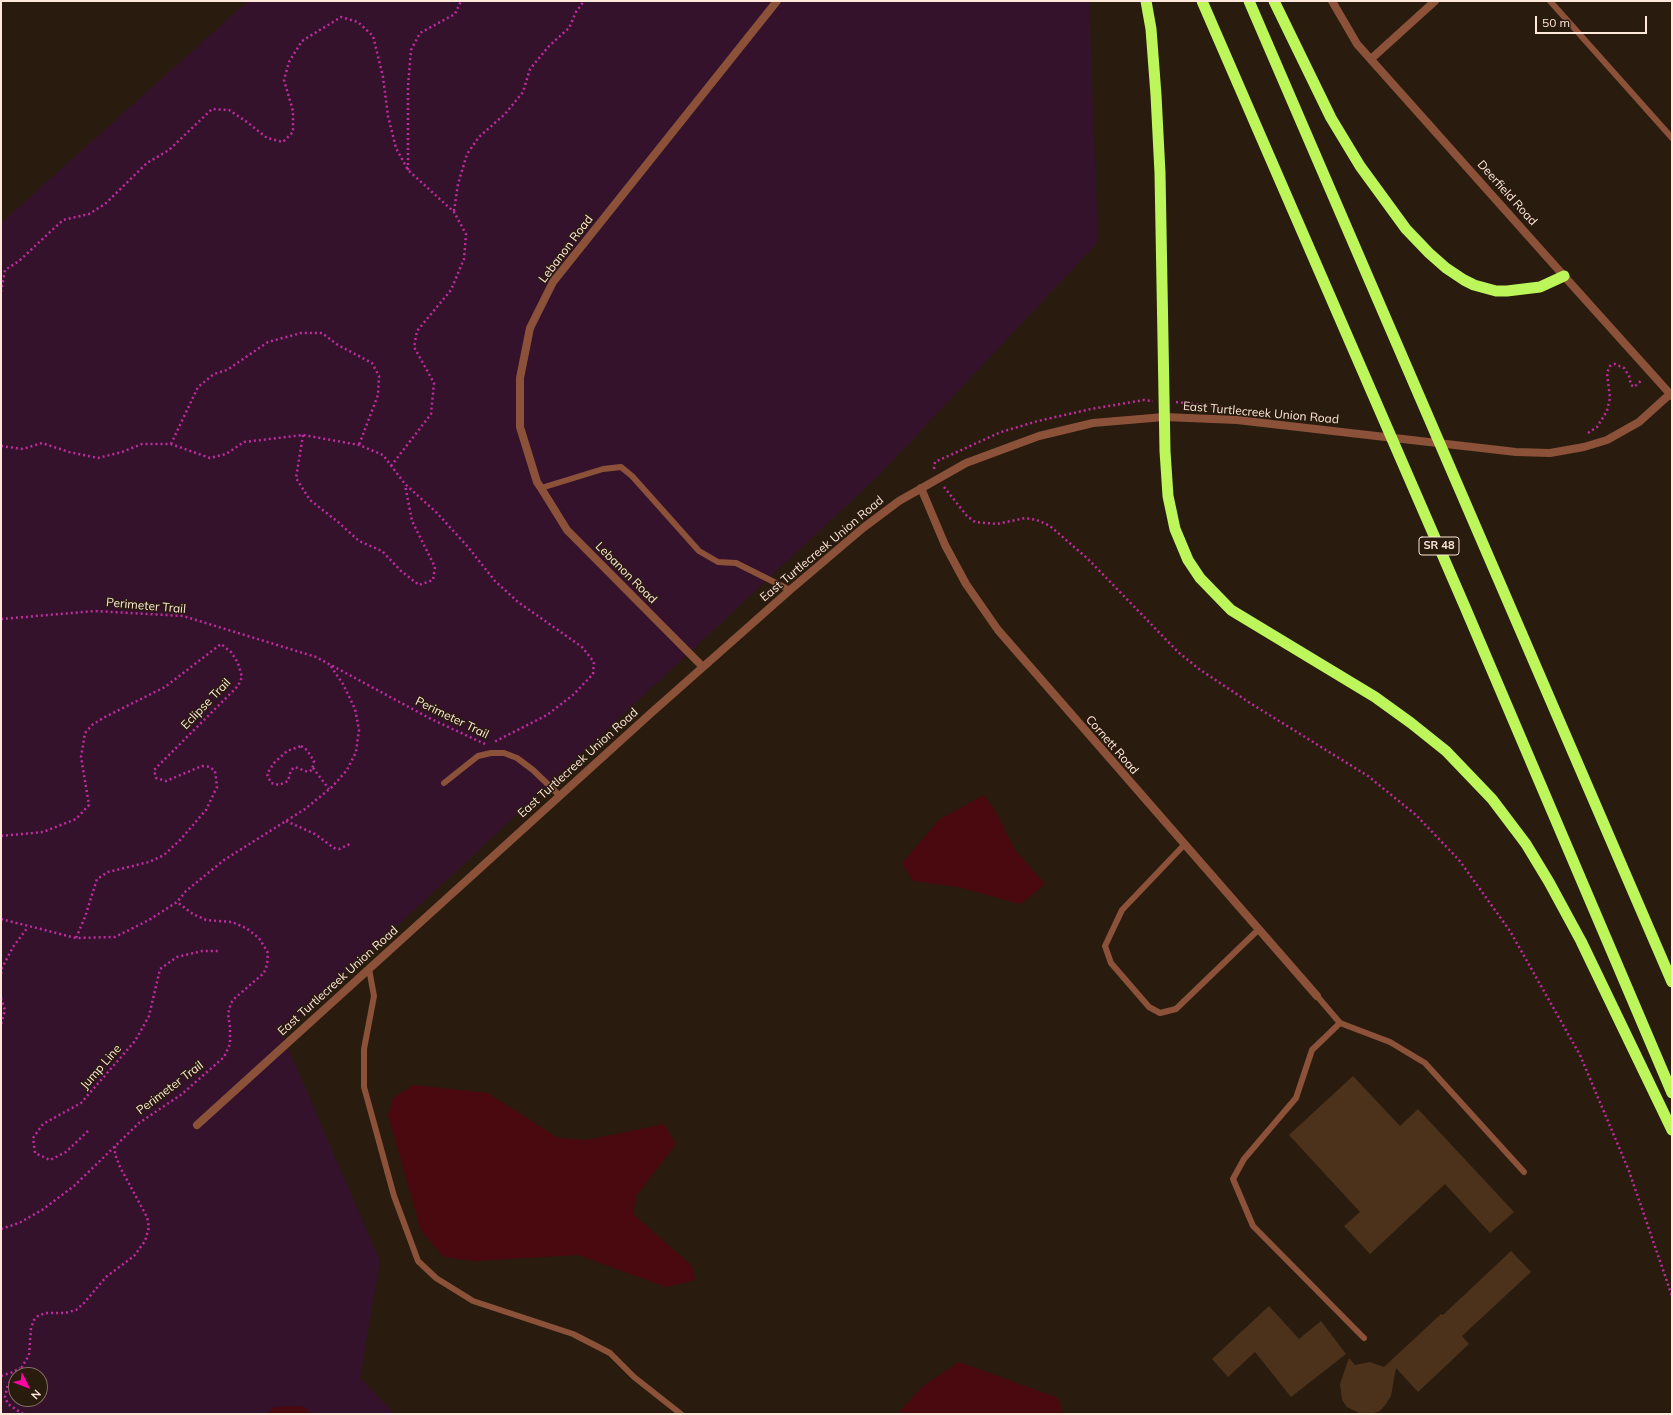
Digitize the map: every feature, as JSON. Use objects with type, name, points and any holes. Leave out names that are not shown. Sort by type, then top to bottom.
[{"type":"highway","points":[[1146,1],[1151,29],[1157,103],[1164,417],[1168,496],[1175,529],[1188,560],[1200,578],[1215,595],[1240,617],[1374,697],[1411,723],[1451,756],[1492,799],[1526,844],[1550,882],[1581,941],[1672,1130]]},
{"type":"highway","name":"SR 48","points":[[1202,1],[1462,600],[1672,1093]]},
{"type":"highway","points":[[1249,1],[1672,982]]},
{"type":"highway","points":[[1274,1],[1331,118],[1360,166],[1406,229],[1429,253],[1446,268],[1464,280],[1474,285],[1496,290],[1507,291],[1540,287],[1564,276]]},
{"type":"street","name":"Lebanon Road","points":[[703,667],[567,530],[537,482],[520,427],[520,378],[530,328],[553,282],[777,1]]},
{"type":"street","name":"Deerfield Road","points":[[1332,1],[1357,44],[1671,394]]},
{"type":"street","points":[[1370,58],[1436,1]]},
{"type":"street","name":"East Turtlecreek Union Road","points":[[197,1125],[559,795],[790,590],[863,528],[898,501],[939,477],[986,454],[1039,436],[1093,424],[1164,417],[1237,420],[1501,450],[1550,452],[1584,447],[1602,442],[1628,429],[1671,394]]},
{"type":"street","name":"Cornett Road","points":[[921,488],[945,545],[966,584],[998,630],[1317,996]]},
{"type":"lane","points":[[1550,1],[1672,138]]},
{"type":"lane","points":[[541,488],[603,469],[621,467],[632,476],[699,551],[718,562],[736,563],[790,590]]},
{"type":"lane","points":[[444,783],[478,756],[491,753],[504,753],[516,758],[533,770],[559,795]]},
{"type":"lane","points":[[1184,845],[1122,910],[1105,946],[1111,963],[1149,1007],[1160,1013],[1176,1009],[1259,929]]},
{"type":"lane","points":[[369,969],[374,996],[364,1049],[364,1087],[394,1196],[418,1261],[436,1278],[473,1301],[573,1334],[610,1353],[634,1377],[681,1414]]},
{"type":"lane","points":[[1317,996],[1340,1023],[1390,1042],[1425,1063],[1524,1172]]},
{"type":"lane","points":[[1340,1023],[1312,1050],[1296,1098],[1244,1160],[1233,1179],[1253,1226],[1364,1338]]},
{"type":"path","points":[[408,170],[408,86],[411,50],[420,33],[454,14],[461,1]]},
{"type":"path","points":[[454,212],[458,184],[467,154],[479,137],[505,114],[523,92],[530,69],[549,46],[569,28],[576,12],[584,1]]},
{"type":"path","points":[[1,292],[5,270],[19,261],[63,220],[89,214],[105,204],[147,163],[169,150],[212,109],[229,110],[267,138],[283,142],[292,132],[293,111],[284,80],[289,62],[302,41],[341,17],[358,22],[373,36],[383,77],[388,116],[394,142],[408,170],[454,212],[466,234],[464,259],[451,290],[417,331],[414,347],[434,384],[432,414],[391,466]]},
{"type":"path","points":[[171,444],[198,387],[214,374],[227,370],[268,342],[301,333],[322,333],[338,345],[372,362],[379,376],[378,395],[358,445]]},
{"type":"path","points":[[1587,433],[1597,427],[1607,411],[1610,398],[1607,373],[1610,366],[1615,364],[1624,368],[1629,376],[1631,385],[1634,387],[1650,372]]},
{"type":"path","points":[[1228,407],[1144,400],[1091,409],[1001,432],[935,462],[933,469],[948,493],[967,516],[976,522],[997,524],[1026,518],[1037,520],[1050,526],[1088,560],[1183,656],[1199,669],[1250,703],[1368,776],[1416,814],[1458,860],[1510,931],[1580,1055],[1629,1171],[1672,1296]]},
{"type":"path","points":[[1,446],[23,449],[42,443],[70,452],[98,458],[122,452],[142,444],[171,444],[210,458],[226,454],[244,442],[303,435],[358,445],[384,455],[404,484],[412,521],[435,567],[433,580],[419,585],[401,571],[382,551],[358,541],[338,522],[310,500],[296,478],[303,435]]},
{"type":"path","name":"Perimeter Trail","points":[[1,619],[95,611],[183,616],[316,657],[431,719],[488,745],[547,715],[572,696],[593,674],[594,662],[582,647],[518,602],[495,581],[468,547],[437,513],[404,484]]},
{"type":"path","name":"Eclipse Trail","points":[[1,836],[43,832],[76,819],[89,805],[81,757],[85,733],[92,725],[165,687],[221,644],[231,652],[238,663],[242,677],[238,686],[154,770],[156,778],[166,781],[202,766],[210,767],[215,771],[217,787],[206,810],[180,840],[164,854],[149,862],[108,872],[97,879],[85,917],[76,938]]},
{"type":"path","name":"Perimeter Trail","points":[[1,920],[76,938],[115,936],[149,920],[177,902],[186,892],[224,860],[305,809],[329,789],[347,770],[356,752],[359,730],[355,709],[343,684],[329,664]]},
{"type":"path","points":[[313,768],[308,772],[295,767],[291,770],[288,781],[279,785],[271,783],[267,776],[269,770],[280,757],[297,746],[301,746],[307,750],[314,761],[313,768],[329,789]]},
{"type":"path","points":[[285,821],[315,834],[334,848],[339,849],[350,844]]},
{"type":"path","name":"Perimeter Trail","points":[[1,1228],[18,1223],[42,1210],[74,1186],[139,1123],[182,1094],[224,1057],[230,1044],[228,1014],[230,1003],[264,973],[268,965],[268,953],[264,945],[246,928],[232,922],[206,920],[193,914],[177,902]]},
{"type":"path","points":[[1,974],[2,968],[13,946],[28,927]]},
{"type":"path","name":"Jump Line","points":[[88,1131],[66,1152],[50,1160],[35,1153],[33,1138],[43,1124],[81,1103],[135,1041],[149,1016],[160,969],[177,957],[202,951],[219,951]]},
{"type":"path","points":[[1,998],[5,1010],[1,1024]]},
{"type":"path","points":[[23,1414],[8,1404],[5,1397],[8,1384],[29,1355],[31,1328],[39,1315],[52,1312],[65,1313],[76,1310],[84,1303],[106,1277],[134,1256],[145,1241],[149,1227],[147,1217],[120,1167],[115,1154],[115,1145]]},
{"type":"path","points":[[1,1376],[13,1372],[22,1366]]},
{"type":"shaded area","points":[[248,1],[1089,1],[1098,242],[880,474],[282,1034],[380,1261],[360,1378],[395,1414],[1,1414],[1,223]]},
{"type":"shaded area","points":[[984,795],[996,812],[1015,850],[1045,884],[1021,904],[958,887],[913,881],[902,863],[940,819]]},
{"type":"shaded area","points":[[413,1085],[488,1093],[558,1138],[587,1140],[664,1124],[676,1144],[636,1196],[633,1214],[692,1266],[695,1280],[666,1287],[578,1255],[474,1261],[444,1257],[421,1231],[388,1115],[393,1098]]},
{"type":"shaded area","points":[[959,1362],[1058,1398],[1063,1414],[897,1414],[922,1387]]},
{"type":"shaded area","points":[[303,1406],[311,1414],[268,1414],[274,1407]]},
{"type":"building","points":[[1353,1076],[1400,1126],[1418,1109],[1514,1212],[1490,1233],[1445,1184],[1370,1254],[1344,1226],[1360,1212],[1289,1135]]},
{"type":"building","points":[[1511,1251],[1531,1272],[1462,1336],[1469,1344],[1418,1392],[1396,1368],[1391,1396],[1380,1411],[1371,1414],[1361,1414],[1347,1407],[1342,1400],[1340,1384],[1349,1358],[1355,1365],[1370,1362],[1384,1367],[1441,1314],[1443,1315]]},
{"type":"building","points":[[1269,1306],[1299,1339],[1321,1321],[1346,1354],[1291,1397],[1255,1352],[1228,1377],[1212,1359]]}]
